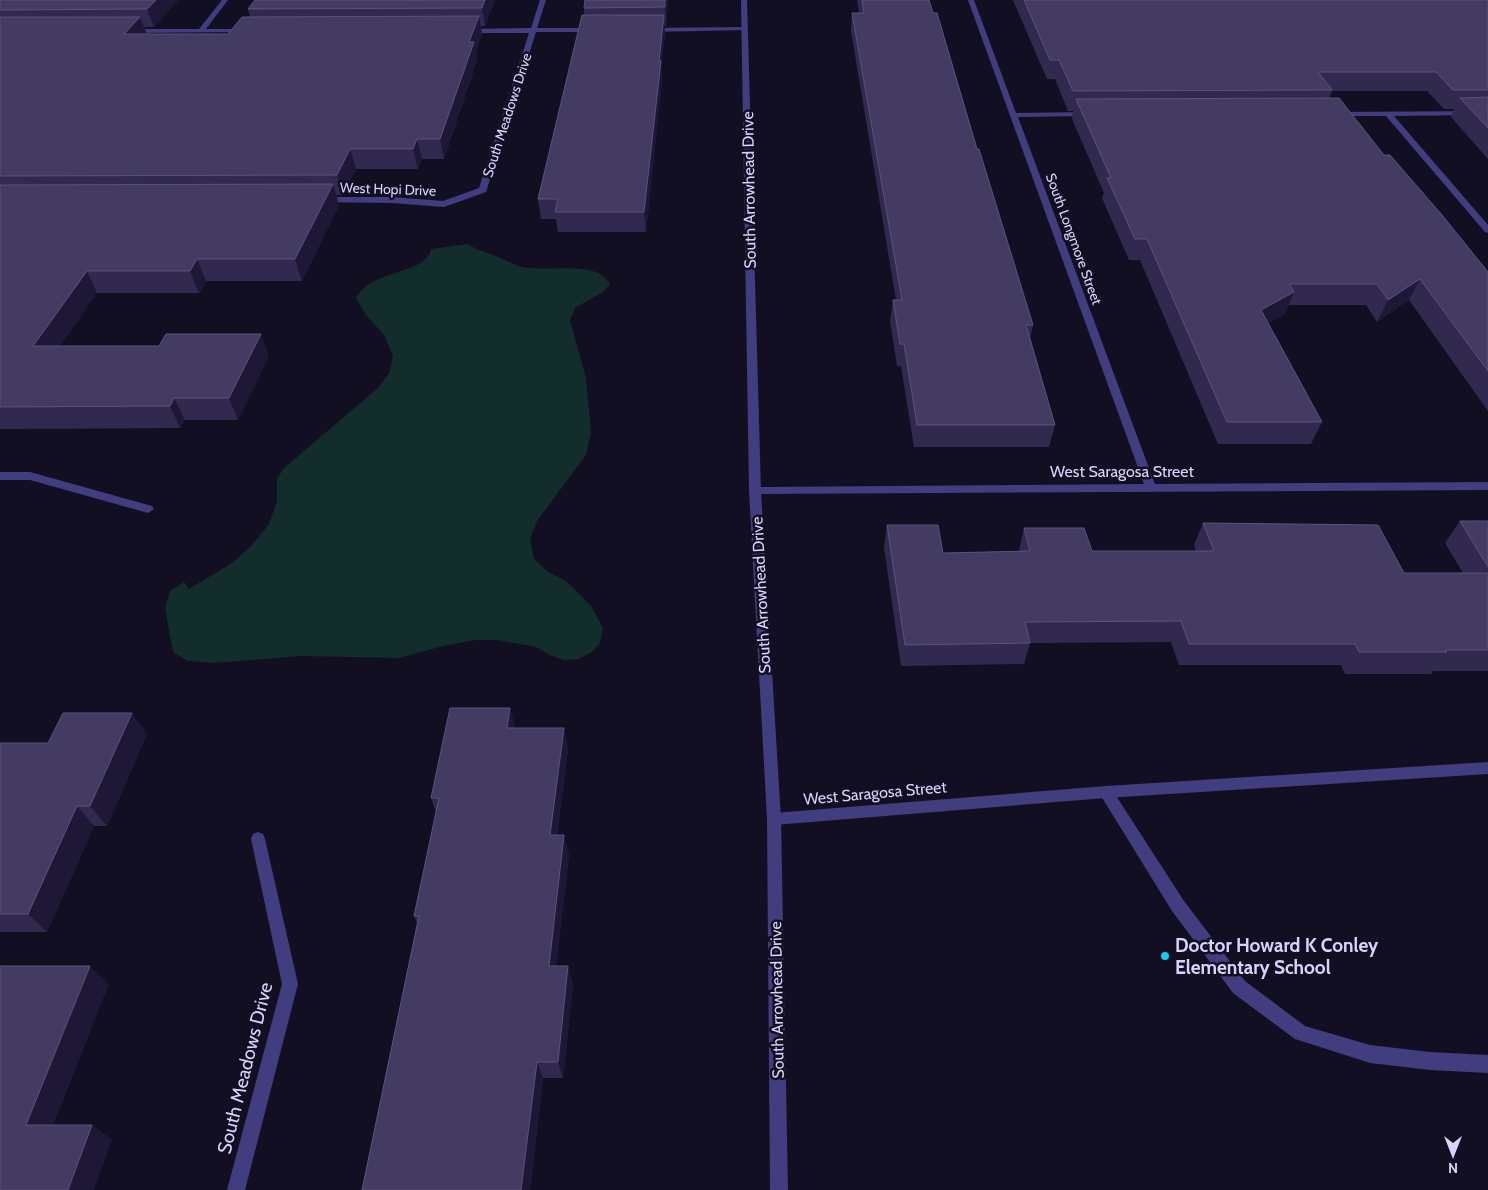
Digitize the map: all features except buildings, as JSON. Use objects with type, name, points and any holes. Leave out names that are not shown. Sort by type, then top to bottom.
[{"type":"street","points":[[201,31],[225,0]]},
{"type":"street","name":"South Meadows Drive","points":[[444,204],[483,190],[543,0]]},
{"type":"street","name":"South Arrowhead Drive","points":[[744,0],[755,491],[774,819],[779,1190]]},
{"type":"street","name":"South Longmore Street","points":[[971,0],[1151,488]]},
{"type":"street","points":[[641,30],[745,29]]},
{"type":"street","points":[[460,30],[603,30]]},
{"type":"street","points":[[124,31],[250,31]]},
{"type":"street","points":[[1328,114],[1488,113]]},
{"type":"street","points":[[1013,115],[1100,114]]},
{"type":"street","points":[[1388,114],[1488,230]]},
{"type":"street","name":"West Hopi Drive","points":[[313,200],[392,200],[444,204]]},
{"type":"street","points":[[0,476],[30,476],[148,509]]},
{"type":"street","name":"West Saragosa Street","points":[[755,491],[1488,486]]},
{"type":"street","name":"West Saragosa Street","points":[[774,819],[1106,792],[1488,768]]},
{"type":"street","points":[[1106,792],[1178,906],[1239,987],[1301,1033],[1370,1054],[1430,1061],[1488,1064]]},
{"type":"street","name":"South Meadows Drive","points":[[236,1190],[290,984],[258,839]]},
{"type":"green space","points":[[468,244],[515,265],[539,269],[574,269],[596,272],[610,284],[603,292],[575,308],[570,320],[586,378],[591,433],[586,455],[537,521],[530,539],[534,559],[547,571],[567,582],[591,606],[603,628],[600,643],[592,652],[578,659],[564,660],[536,647],[498,640],[476,640],[443,646],[399,658],[301,656],[214,663],[188,661],[173,652],[165,608],[170,591],[184,582],[189,589],[232,563],[250,547],[269,524],[277,501],[277,478],[284,468],[379,387],[389,373],[393,356],[384,335],[365,314],[356,298],[363,289],[373,282],[420,264],[427,257],[431,249]]},
{"type":"place","name":"Doctor Howard K Conley Elementary School","points":[[1165,956]]}]
